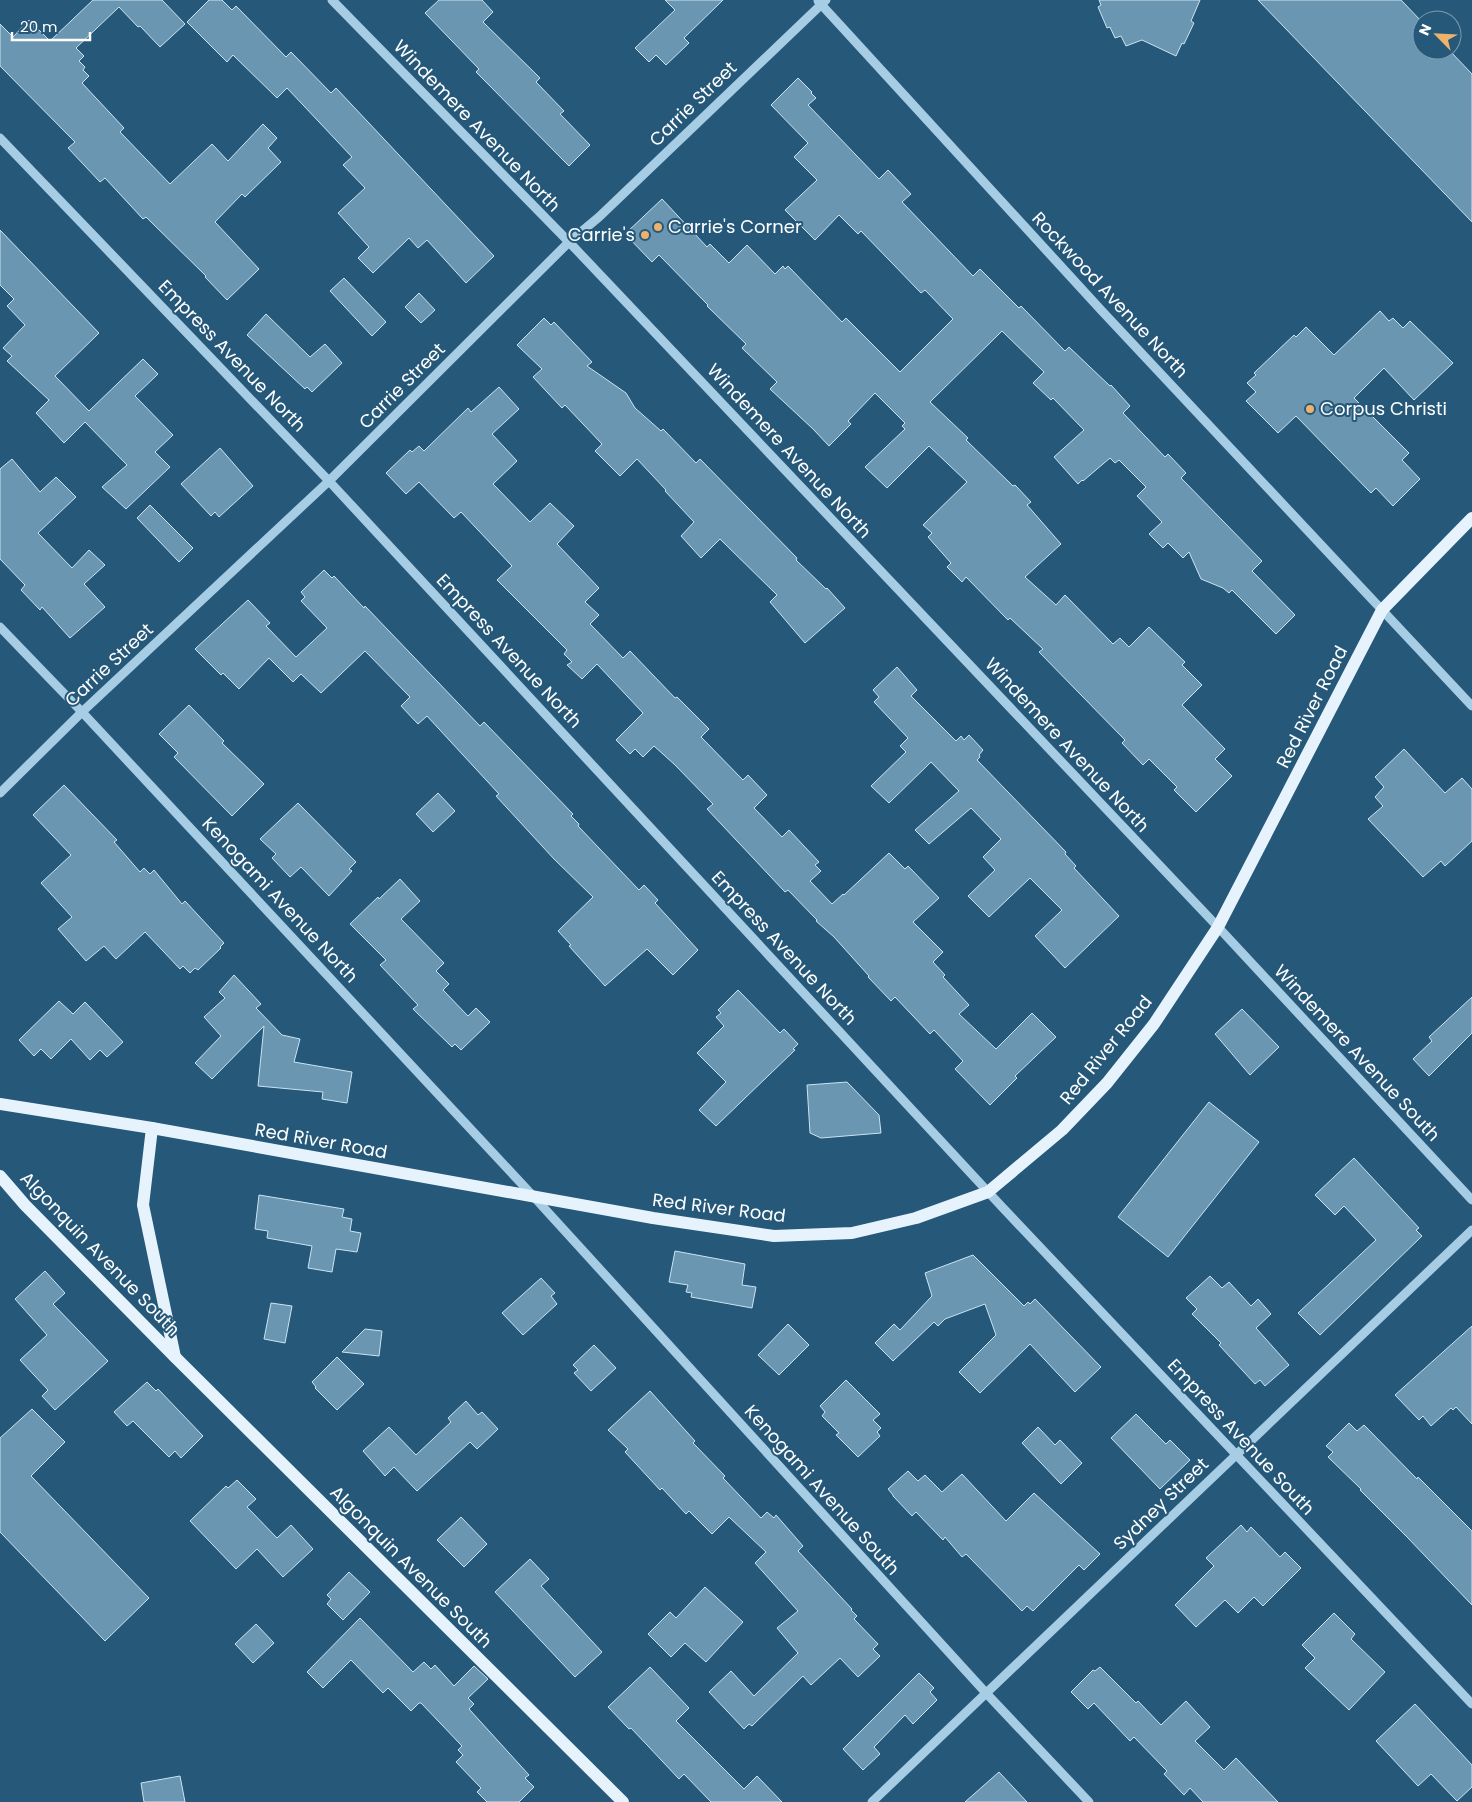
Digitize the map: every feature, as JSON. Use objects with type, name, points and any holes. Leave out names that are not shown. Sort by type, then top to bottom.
[{"type":"main road","name":"Red River Road","points":[[0,1104],[152,1128],[653,1218],[774,1236],[852,1233],[916,1218],[988,1192],[1062,1130],[1107,1083],[1154,1024],[1218,927],[1382,610],[1472,518]]},
{"type":"main road","name":"Algonquin Avenue South","points":[[152,1128],[142,1205],[174,1357]]},
{"type":"main road","name":"Algonquin Avenue South","points":[[0,1176],[32,1212],[174,1357],[623,1802]]},
{"type":"street","name":"Windemere Avenue North","points":[[332,0],[569,242],[1218,927]]},
{"type":"street","name":"Carrie Street","points":[[0,793],[82,712],[329,481],[569,242],[599,217],[821,1]]},
{"type":"street","name":"Rockwood Avenue North","points":[[821,1],[1094,303],[1472,706]]},
{"type":"street","name":"Empress Avenue North","points":[[0,138],[329,481],[988,1192]]},
{"type":"street","name":"Kenogami Avenue North","points":[[0,627],[82,712],[534,1197]]},
{"type":"street","name":"Windemere Avenue South","points":[[1218,927],[1472,1200]]},
{"type":"street","name":"Empress Avenue South","points":[[988,1192],[1472,1704]]},
{"type":"street","name":"Kenogami Avenue South","points":[[534,1197],[986,1694],[1090,1802]]},
{"type":"street","name":"Sydney Street","points":[[872,1802],[1472,1230]]},
{"type":"building","points":[[93,0],[162,0],[185,24],[160,47],[119,7],[76,48],[84,56],[79,61],[85,67],[83,70],[89,76],[82,83],[124,128],[120,132],[170,184],[212,144],[228,161],[263,124],[277,138],[268,148],[281,162],[245,197],[242,194],[215,222],[259,269],[227,300],[206,276],[146,217],[143,219],[105,178],[100,182],[68,148],[75,142],[0,66],[0,24],[13,37],[29,20],[50,41]]},
{"type":"building","points":[[209,0],[222,0],[232,10],[236,6],[286,57],[291,52],[331,93],[336,88],[494,256],[466,283],[427,240],[418,248],[409,238],[373,273],[358,258],[369,247],[338,213],[365,188],[343,165],[352,157],[287,88],[277,98],[233,55],[227,62],[187,22]]},
{"type":"building","points":[[439,0],[482,0],[493,12],[483,22],[540,78],[536,82],[564,111],[560,114],[590,145],[569,166],[476,72],[479,69],[425,13]]},
{"type":"building","points":[[665,0],[723,0],[684,38],[689,43],[666,65],[656,55],[649,62],[635,48],[675,10]]},
{"type":"building","points":[[1099,0],[1200,0],[1191,21],[1194,23],[1176,56],[1142,40],[1126,46],[1121,36],[1115,38],[1110,27],[1107,28],[1098,7],[1101,5]]},
{"type":"building","points":[[1258,0],[1401,0],[1412,12],[1412,60],[1459,60],[1472,74],[1472,222]]},
{"type":"building","points":[[798,78],[816,98],[808,105],[879,179],[888,170],[911,194],[902,202],[973,276],[980,269],[1019,308],[1021,306],[1065,351],[1069,347],[1111,385],[1130,406],[1123,413],[1165,457],[1168,454],[1186,473],[1181,478],[1262,561],[1252,571],[1295,615],[1276,634],[1232,590],[1229,593],[1223,588],[1201,579],[1189,552],[1183,558],[1168,543],[1163,548],[1149,534],[1162,522],[1137,496],[1146,487],[1119,460],[1115,463],[1110,458],[1078,484],[1054,457],[1084,430],[1053,398],[1051,400],[1033,383],[1044,372],[1002,331],[930,402],[968,438],[966,440],[1031,502],[1027,505],[1061,544],[1025,577],[1056,605],[1065,595],[1113,644],[1120,638],[1129,647],[1149,627],[1185,662],[1182,665],[1202,685],[1182,705],[1225,749],[1215,759],[1232,776],[1196,812],[1174,790],[1177,787],[1149,759],[1143,765],[1122,743],[1125,740],[1039,652],[1043,649],[1010,618],[1008,620],[966,577],[962,582],[947,567],[951,563],[928,537],[932,533],[923,525],[967,482],[929,446],[887,488],[865,467],[905,429],[902,426],[905,423],[875,393],[848,421],[851,424],[829,446],[770,389],[777,382],[742,348],[746,344],[659,255],[652,262],[625,234],[662,199],[707,247],[710,244],[729,263],[747,245],[775,274],[783,266],[785,269],[788,266],[842,322],[846,318],[900,372],[953,319],[925,290],[921,293],[861,231],[858,234],[839,215],[815,240],[785,210],[817,180],[794,157],[808,143],[771,105]]},
{"type":"building","points":[[0,230],[99,333],[55,376],[89,411],[143,359],[158,374],[135,396],[173,435],[155,452],[170,467],[126,509],[102,487],[127,465],[85,422],[64,443],[36,413],[49,400],[7,361],[12,356],[3,348],[25,325],[7,306],[14,299],[0,285]]},
{"type":"building","points":[[344,278],[386,322],[372,336],[330,291]]},
{"type":"building","points":[[419,293],[435,310],[421,323],[405,307]]},
{"type":"building","name":"Corpus Christi","points":[[1380,311],[1389,321],[1393,318],[1403,328],[1410,321],[1453,363],[1414,400],[1384,368],[1354,398],[1409,453],[1402,460],[1420,479],[1393,506],[1376,488],[1371,493],[1296,416],[1278,433],[1246,401],[1256,392],[1247,383],[1256,375],[1254,373],[1294,335],[1296,337],[1306,327],[1334,355]]},
{"type":"building","points":[[266,314],[310,357],[325,344],[342,363],[312,392],[307,387],[305,389],[247,335]]},
{"type":"building","points":[[544,318],[551,325],[554,322],[592,362],[587,366],[626,393],[635,408],[661,431],[663,429],[696,463],[700,459],[797,558],[796,560],[827,588],[845,608],[805,643],[770,602],[777,595],[720,539],[701,558],[681,536],[694,522],[666,490],[637,459],[620,476],[595,451],[602,444],[565,405],[562,408],[533,377],[542,369],[517,345]]},
{"type":"building","points":[[499,387],[519,409],[492,434],[517,461],[493,484],[530,522],[550,503],[574,526],[557,544],[599,588],[585,602],[599,615],[590,624],[623,658],[630,651],[675,698],[677,697],[709,729],[701,737],[743,780],[748,775],[767,795],[754,808],[782,837],[789,830],[819,862],[815,865],[821,871],[810,881],[832,904],[889,853],[905,869],[908,866],[939,898],[913,922],[943,952],[933,962],[945,975],[943,977],[969,1005],[959,1014],[996,1049],[1032,1013],[1056,1037],[1015,1076],[1017,1078],[990,1105],[955,1069],[963,1061],[934,1030],[930,1034],[895,997],[891,1001],[834,937],[816,921],[788,890],[785,892],[707,809],[713,804],[674,764],[654,746],[643,757],[635,749],[630,754],[616,740],[643,713],[597,664],[582,679],[567,665],[572,662],[564,654],[567,650],[497,580],[512,566],[461,512],[454,518],[419,482],[406,494],[386,473],[410,450],[412,452],[419,446],[424,451],[468,408],[471,412]]},
{"type":"building","points":[[220,448],[253,486],[219,517],[215,512],[211,516],[181,484]]},
{"type":"building","points":[[12,459],[40,492],[56,477],[76,497],[38,533],[72,568],[89,550],[105,565],[84,584],[105,607],[70,638],[42,607],[40,610],[21,590],[25,585],[0,559],[0,469]]},
{"type":"building","points":[[150,505],[193,548],[179,562],[137,518]]},
{"type":"building","points":[[324,570],[332,578],[334,576],[364,608],[365,606],[480,726],[484,722],[573,814],[571,816],[579,824],[578,826],[639,890],[644,885],[658,900],[655,903],[698,950],[673,975],[647,949],[605,986],[558,931],[593,897],[554,859],[496,796],[499,794],[427,716],[418,724],[401,706],[410,697],[365,651],[321,693],[301,674],[293,682],[269,658],[239,689],[223,673],[221,675],[195,649],[248,600],[270,623],[266,626],[296,657],[327,628],[301,601],[305,597],[301,592]]},
{"type":"building","points":[[897,667],[917,690],[911,696],[956,741],[961,736],[964,740],[969,735],[983,750],[977,760],[1066,852],[1065,854],[1076,866],[1074,868],[1119,916],[1065,968],[1035,936],[1062,910],[1030,878],[989,917],[968,896],[995,870],[983,857],[1001,839],[971,808],[929,844],[915,830],[959,791],[931,762],[889,803],[871,786],[906,752],[900,746],[908,738],[874,702],[879,697],[873,690]]},
{"type":"building","points":[[189,705],[224,741],[222,743],[264,784],[232,816],[174,757],[178,753],[159,734]]},
{"type":"building","points":[[1404,749],[1445,793],[1462,778],[1472,789],[1472,841],[1445,866],[1441,861],[1423,877],[1368,819],[1383,806],[1375,797],[1384,787],[1375,777]]},
{"type":"building","points":[[64,785],[117,840],[114,842],[140,872],[144,868],[150,874],[154,870],[182,904],[185,901],[224,943],[198,970],[195,968],[190,973],[183,966],[180,969],[145,932],[116,959],[104,946],[86,961],[58,929],[72,917],[41,883],[71,855],[33,815]]},
{"type":"building","points":[[438,793],[455,811],[433,832],[416,814]]},
{"type":"building","points":[[298,803],[356,862],[349,869],[352,871],[329,896],[301,867],[290,877],[272,858],[276,854],[260,839]]},
{"type":"building","points":[[400,879],[420,901],[401,919],[444,963],[436,971],[449,984],[443,990],[468,1016],[476,1008],[490,1022],[461,1050],[455,1044],[452,1047],[413,1009],[418,1005],[380,965],[386,960],[350,924]]},
{"type":"building","points":[[234,975],[261,1004],[256,1008],[282,1035],[300,1039],[294,1062],[352,1072],[347,1103],[322,1099],[323,1092],[258,1086],[264,1026],[212,1079],[195,1063],[221,1036],[204,1017],[225,998],[219,992]]},
{"type":"building","points":[[738,990],[780,1033],[784,1029],[798,1044],[793,1049],[795,1050],[716,1126],[699,1110],[726,1082],[697,1053],[724,1026],[716,1017],[721,1013],[718,1010]]},
{"type":"building","points":[[1472,997],[1472,1033],[1429,1076],[1413,1059],[1432,1041],[1429,1037]]},
{"type":"building","points":[[59,1001],[73,1014],[85,1002],[123,1042],[107,1057],[100,1050],[90,1060],[71,1039],[51,1059],[41,1049],[34,1056],[19,1040]]},
{"type":"building","points":[[1242,1009],[1279,1047],[1250,1075],[1215,1034]]},
{"type":"building","points":[[847,1082],[879,1115],[881,1133],[821,1138],[810,1133],[807,1085]]},
{"type":"building","points":[[1209,1102],[1259,1142],[1168,1257],[1118,1217]]},
{"type":"building","points":[[1354,1158],[1419,1228],[1416,1230],[1422,1236],[1320,1335],[1298,1313],[1376,1240],[1344,1206],[1335,1215],[1315,1195]]},
{"type":"building","points":[[259,1195],[344,1209],[342,1217],[352,1219],[350,1231],[361,1233],[357,1252],[336,1249],[332,1272],[308,1268],[312,1246],[267,1238],[268,1231],[255,1229]]},
{"type":"building","points":[[675,1251],[745,1264],[742,1285],[756,1287],[752,1308],[691,1297],[692,1293],[686,1292],[688,1285],[669,1282]]},
{"type":"building","points":[[973,1255],[1024,1306],[1028,1302],[1030,1304],[1035,1299],[1101,1367],[1075,1392],[1030,1344],[980,1393],[959,1372],[996,1335],[985,1304],[945,1319],[938,1326],[934,1322],[893,1361],[875,1343],[894,1324],[900,1330],[932,1296],[925,1273]]},
{"type":"building","points":[[45,1271],[65,1293],[53,1304],[108,1361],[55,1410],[42,1396],[48,1390],[20,1360],[47,1335],[15,1299]]},
{"type":"building","points":[[1210,1276],[1222,1288],[1229,1282],[1251,1306],[1258,1299],[1271,1314],[1256,1328],[1289,1365],[1265,1386],[1260,1380],[1255,1384],[1219,1345],[1221,1343],[1192,1314],[1197,1309],[1186,1298]]},
{"type":"building","points":[[541,1278],[555,1293],[551,1296],[557,1304],[523,1335],[502,1313]]},
{"type":"building","points":[[271,1303],[292,1306],[285,1343],[264,1339]]},
{"type":"building","points":[[788,1324],[809,1345],[779,1375],[758,1355]]},
{"type":"building","points":[[1472,1326],[1472,1424],[1456,1407],[1453,1410],[1451,1408],[1431,1426],[1423,1416],[1419,1420],[1395,1395]]},
{"type":"building","points":[[365,1329],[382,1331],[379,1356],[342,1352]]},
{"type":"building","points":[[594,1345],[616,1368],[591,1391],[574,1373],[578,1370],[573,1365]]},
{"type":"building","points":[[337,1357],[364,1384],[337,1410],[315,1388],[312,1382]]},
{"type":"building","points":[[846,1380],[880,1414],[873,1420],[881,1428],[877,1432],[880,1436],[858,1457],[836,1435],[839,1433],[822,1416],[825,1412],[820,1406]]},
{"type":"building","points":[[147,1382],[156,1391],[158,1389],[203,1436],[181,1458],[175,1451],[169,1457],[133,1421],[127,1426],[114,1412]]},
{"type":"building","points":[[650,1391],[695,1441],[693,1443],[725,1476],[723,1478],[761,1518],[767,1512],[774,1518],[776,1515],[803,1546],[798,1551],[852,1609],[857,1616],[854,1619],[878,1644],[873,1649],[880,1656],[858,1677],[840,1658],[811,1685],[803,1676],[752,1726],[749,1724],[744,1729],[709,1692],[731,1671],[754,1696],[798,1653],[777,1628],[798,1611],[755,1563],[766,1552],[729,1517],[712,1534],[689,1511],[686,1514],[662,1488],[660,1490],[625,1452],[628,1449],[608,1430]]},
{"type":"building","points":[[466,1401],[478,1415],[482,1412],[498,1429],[477,1449],[470,1442],[417,1491],[394,1467],[385,1476],[363,1451],[389,1427],[416,1455],[451,1422],[448,1418]]},
{"type":"building","points":[[32,1409],[65,1442],[31,1476],[149,1598],[105,1641],[0,1532],[0,1438]]},
{"type":"building","points":[[1136,1414],[1166,1444],[1170,1440],[1190,1460],[1160,1489],[1111,1438]]},
{"type":"building","points":[[1349,1423],[1357,1431],[1364,1425],[1472,1531],[1472,1605],[1328,1457],[1333,1452],[1326,1446]]},
{"type":"building","points":[[1038,1427],[1055,1445],[1060,1440],[1082,1463],[1061,1484],[1022,1443]]},
{"type":"building","points":[[908,1471],[918,1481],[925,1475],[942,1492],[962,1474],[1006,1521],[1034,1493],[1100,1554],[1084,1570],[1079,1565],[1033,1611],[1027,1606],[1022,1611],[966,1554],[962,1557],[945,1537],[943,1540],[916,1512],[912,1516],[893,1496],[888,1489]]},
{"type":"building","points":[[237,1480],[256,1499],[247,1507],[277,1538],[291,1525],[313,1549],[283,1577],[257,1549],[236,1569],[190,1521],[226,1486],[228,1488]]},
{"type":"building","points":[[461,1517],[487,1544],[464,1567],[437,1540]]},
{"type":"building","points":[[1241,1525],[1247,1532],[1251,1527],[1280,1557],[1285,1552],[1301,1568],[1263,1606],[1254,1597],[1238,1613],[1225,1600],[1196,1627],[1175,1605],[1214,1566],[1206,1558]]},
{"type":"building","points":[[530,1559],[549,1579],[541,1586],[602,1652],[575,1677],[495,1592]]},
{"type":"building","points":[[349,1572],[370,1592],[343,1620],[327,1604],[331,1599],[327,1595]]},
{"type":"building","points":[[705,1587],[743,1622],[706,1662],[685,1643],[671,1657],[648,1634],[670,1612],[676,1618]]},
{"type":"building","points":[[1334,1613],[1355,1634],[1351,1639],[1385,1672],[1349,1710],[1305,1668],[1315,1658],[1302,1645]]},
{"type":"building","points":[[360,1618],[413,1672],[424,1662],[431,1669],[435,1665],[454,1686],[474,1666],[488,1679],[468,1698],[474,1704],[469,1709],[529,1775],[525,1778],[534,1787],[519,1802],[487,1802],[477,1792],[481,1788],[456,1762],[463,1755],[458,1750],[462,1746],[421,1703],[411,1711],[388,1688],[383,1693],[351,1660],[323,1688],[307,1672]]},
{"type":"building","points":[[256,1624],[274,1643],[253,1663],[235,1644]]},
{"type":"building","points":[[650,1667],[689,1708],[676,1721],[744,1789],[757,1776],[782,1802],[711,1802],[684,1774],[679,1779],[631,1728],[629,1729],[608,1707]]},
{"type":"building","points":[[1100,1667],[1136,1703],[1138,1701],[1161,1725],[1186,1701],[1210,1727],[1195,1741],[1224,1770],[1236,1758],[1278,1802],[1203,1802],[1190,1788],[1184,1795],[1164,1774],[1167,1771],[1134,1737],[1130,1741],[1094,1703],[1088,1709],[1071,1692],[1093,1670],[1095,1671]]},
{"type":"building","points":[[919,1673],[934,1688],[930,1692],[937,1700],[913,1724],[905,1715],[874,1747],[880,1754],[863,1770],[843,1749]]},
{"type":"building","points":[[1415,1704],[1472,1765],[1472,1787],[1457,1801],[1431,1774],[1418,1786],[1376,1741]]},
{"type":"building","points":[[999,1772],[1027,1802],[965,1802]]},
{"type":"building","points":[[180,1776],[185,1802],[144,1802],[141,1783]]},
{"type":"place","name":"Carrie's Corner","points":[[658,227]]},
{"type":"place","name":"Carrie's","points":[[645,235]]},
{"type":"place","name":"Corpus Christi","points":[[1310,409]]}]
